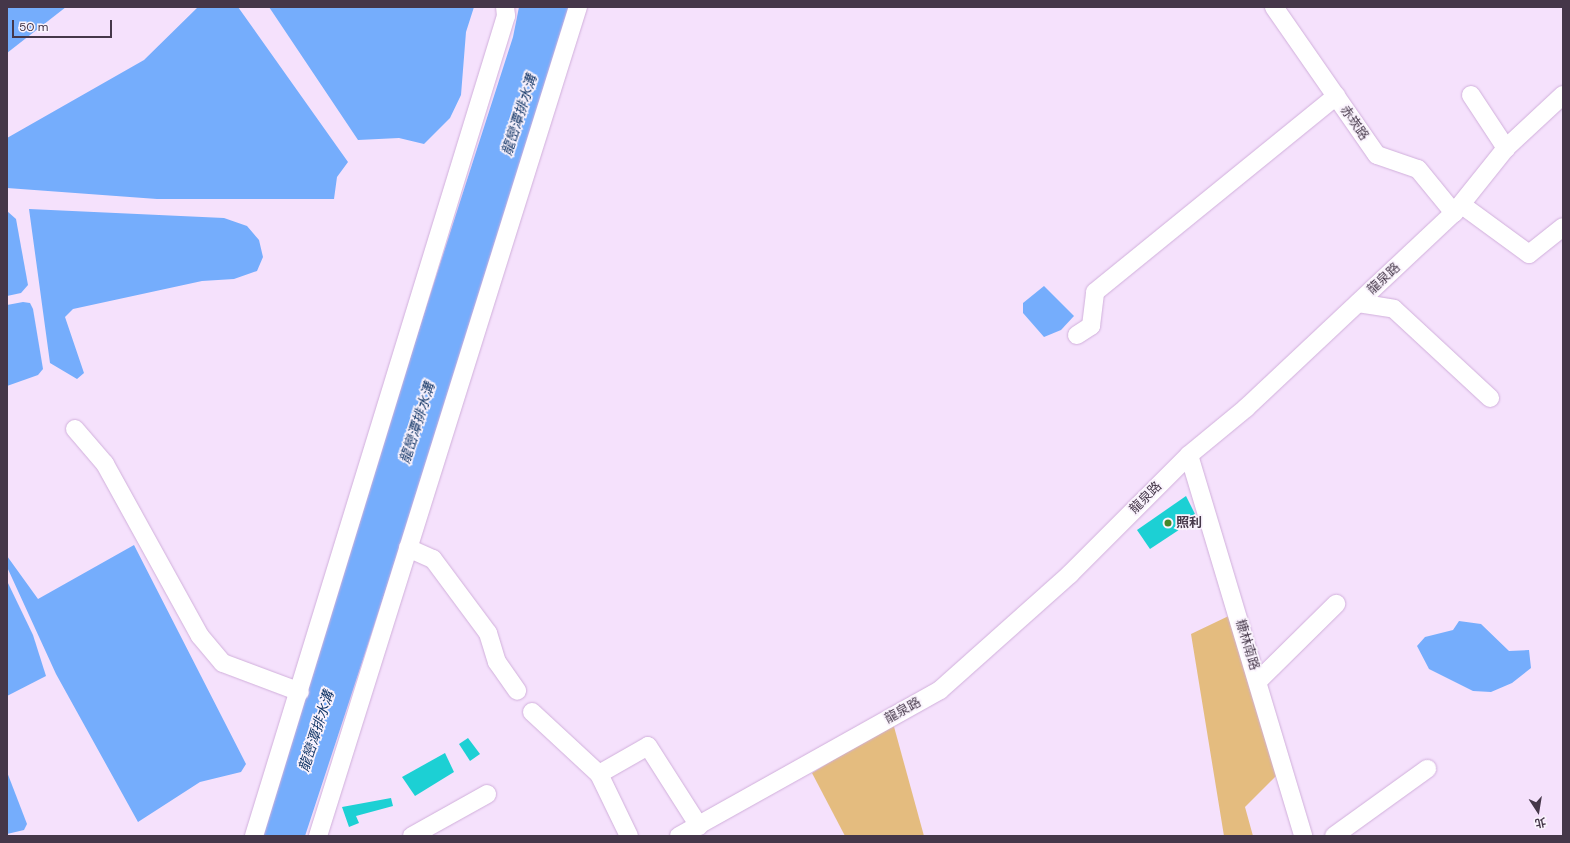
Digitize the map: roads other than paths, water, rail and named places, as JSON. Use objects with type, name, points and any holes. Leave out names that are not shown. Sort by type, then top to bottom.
[{"type":"street","points":[[254,836],[300,692],[506,16],[505,7]]},
{"type":"street","points":[[318,836],[578,7]]},
{"type":"street","name":"赤崁路","points":[[1274,7],[1377,155],[1418,169],[1458,209],[1529,254],[1563,227]]},
{"type":"street","points":[[1471,95],[1506,148]]},
{"type":"street","name":"龍泉路","points":[[679,836],[940,690],[1070,574],[1189,455],[1246,408],[1458,209],[1506,148],[1563,95]]},
{"type":"street","points":[[1077,335],[1090,326],[1095,292],[1336,96]]},
{"type":"street","points":[[1358,303],[1394,309],[1490,398]]},
{"type":"street","points":[[75,429],[105,464],[200,636],[223,663],[300,692]]},
{"type":"street","name":"糠林南路","points":[[1189,455],[1258,681],[1303,836]]},
{"type":"street","points":[[408,548],[433,559],[488,633],[497,662],[517,691]]},
{"type":"street","points":[[1258,681],[1336,604]]},
{"type":"street","points":[[532,712],[599,774],[629,836]]},
{"type":"street","points":[[599,774],[648,746],[699,826]]},
{"type":"street","points":[[1334,836],[1427,769]]},
{"type":"street","points":[[412,836],[487,794]]},
{"type":"water","points":[[7,7],[66,7],[7,53]]},
{"type":"water","points":[[198,7],[238,7],[348,162],[337,177],[334,199],[157,199],[7,188],[7,138],[144,60]]},
{"type":"water","points":[[269,7],[474,7],[466,32],[461,95],[450,118],[424,144],[399,138],[358,140]]},
{"type":"water","name":"龍巒潭排水溝","points":[[519,7],[572,7],[559,63],[305,836],[256,836],[513,37]]},
{"type":"water","points":[[29,209],[224,218],[247,226],[259,240],[263,257],[257,271],[234,279],[202,281],[73,309],[65,317],[84,373],[77,379],[50,363]]},
{"type":"water","points":[[7,211],[16,219],[28,285],[21,293],[7,296]]},
{"type":"water","points":[[1044,286],[1074,316],[1061,330],[1044,337],[1023,313],[1023,303]]},
{"type":"water","points":[[23,302],[30,303],[33,309],[43,369],[38,375],[7,386],[7,305]]},
{"type":"water","points":[[134,545],[246,764],[241,772],[200,782],[138,822],[56,674],[7,567],[7,556],[38,599]]},
{"type":"water","points":[[7,581],[33,635],[46,676],[7,696]]},
{"type":"water","points":[[1459,621],[1481,624],[1509,651],[1529,650],[1531,668],[1512,683],[1491,692],[1473,691],[1429,669],[1417,646],[1425,637],[1453,630]]},
{"type":"water","points":[[7,772],[27,824],[24,830],[7,834]]},
{"type":"place","name":"照利","points":[[1168,523]]}]
